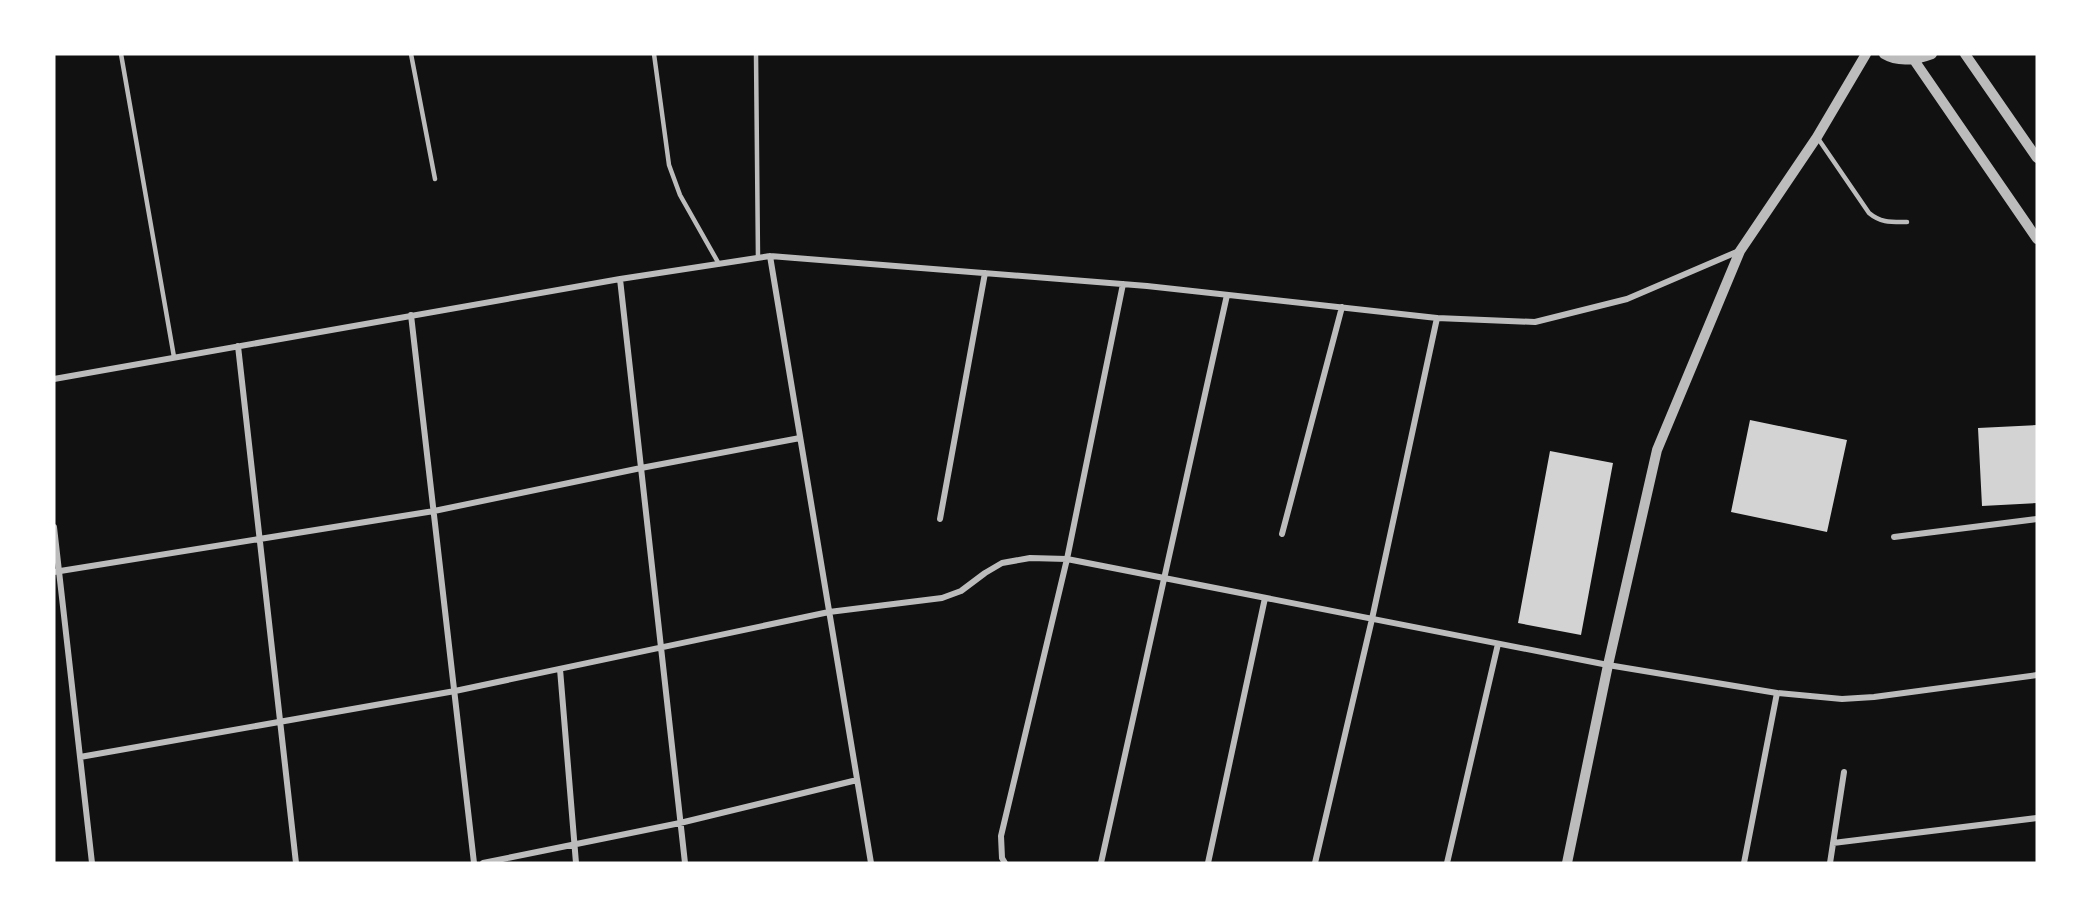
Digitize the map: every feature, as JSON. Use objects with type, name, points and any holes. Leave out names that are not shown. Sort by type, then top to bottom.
[{"type":"street","points":[[1567,863],[1608,665],[1657,450],[1740,251],[1817,137],[1866,54]]},
{"type":"street","points":[[1884,54],[1891,58],[1914,60],[1932,54]]},
{"type":"street","points":[[1965,54],[2037,158]]},
{"type":"street","points":[[1914,60],[2037,239]]},
{"type":"street","points":[[54,378],[620,279],[770,256],[1123,284],[1437,318],[1535,322],[1627,299],[1740,251]]},
{"type":"street","points":[[770,256],[871,863]]},
{"type":"street","points":[[940,519],[985,273]]},
{"type":"street","points":[[620,279],[685,863]]},
{"type":"street","points":[[1005,863],[1002,858],[1001,836],[1066,559],[1123,284]]},
{"type":"street","points":[[1101,863],[1227,295]]},
{"type":"street","points":[[1282,534],[1342,308]]},
{"type":"street","points":[[411,315],[474,863]]},
{"type":"street","points":[[1315,863],[1372,619],[1437,318]]},
{"type":"street","points":[[238,346],[296,863]]},
{"type":"street","points":[[56,572],[434,511],[800,438]]},
{"type":"street","points":[[1894,537],[2037,519]]},
{"type":"street","points":[[54,527],[56,572],[92,863]]},
{"type":"street","points":[[80,757],[454,691],[829,612],[942,598],[961,591],[1002,563],[1030,558],[1066,559],[1608,665],[1777,693],[1842,699],[1874,697],[2037,675]]},
{"type":"street","points":[[1208,863],[1265,598]]},
{"type":"street","points":[[1447,863],[1498,644]]},
{"type":"street","points":[[560,669],[576,863]]},
{"type":"street","points":[[1744,863],[1777,693]]},
{"type":"street","points":[[1830,863],[1844,772]]},
{"type":"street","points":[[483,863],[680,823],[857,780]]},
{"type":"street","points":[[1833,843],[2037,818]]},
{"type":"lane","points":[[121,54],[174,357]]},
{"type":"lane","points":[[411,54],[435,179]]},
{"type":"lane","points":[[654,54],[669,165],[680,195],[719,264]]},
{"type":"lane","points":[[756,54],[758,258]]},
{"type":"lane","points":[[1817,137],[1869,213],[1877,220],[1906,222]]},
{"type":"building","points":[[1750,420],[1847,440],[1827,532],[1731,512]]},
{"type":"building","points":[[2037,425],[2037,503],[1982,506],[1978,428]]},
{"type":"building","points":[[1550,451],[1613,463],[1581,635],[1518,623]]}]
